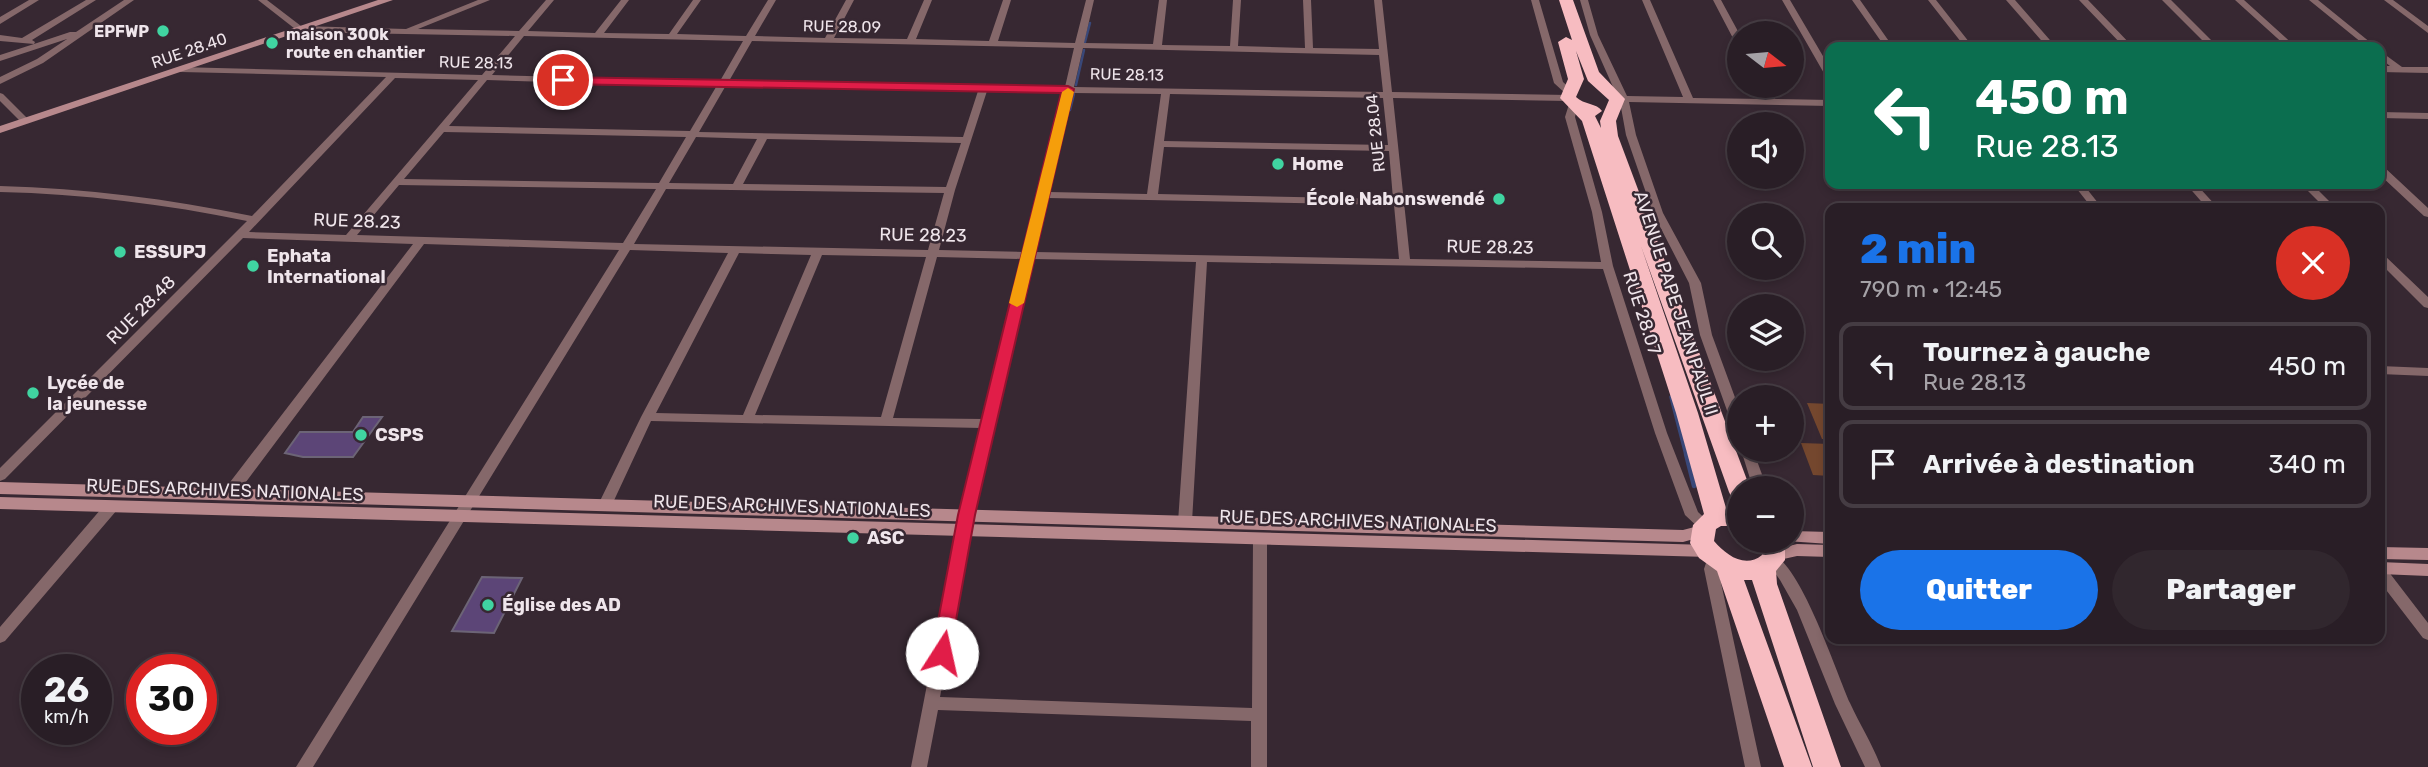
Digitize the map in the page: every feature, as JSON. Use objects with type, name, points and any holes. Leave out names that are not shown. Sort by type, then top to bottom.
[{"type":"highway","name":"AVENUE PAPE JEAN PAUL II","points":[[1553,0],[1574,70],[1573,98],[1593,128],[1687,413],[1716,538],[1798,767]]},
{"type":"highway","name":"AVENUE PAPE JEAN PAUL II","points":[[1566,0],[1591,72],[1614,99],[1610,136],[1734,476]]},
{"type":"highway","points":[[1589,86],[1614,99],[1597,111],[1573,98],[1589,86]]},
{"type":"highway","points":[[1716,538],[1748,570],[1771,556]]},
{"type":"highway","points":[[1771,556],[1765,584],[1826,767]]},
{"type":"street","points":[[0,21],[35,0]]},
{"type":"street","points":[[23,41],[92,0]]},
{"type":"street","points":[[0,81],[27,68],[130,0]]},
{"type":"street","points":[[265,3],[285,0]]},
{"type":"street","name":"RUE 28.40","points":[[0,130],[388,0]]},
{"type":"street","points":[[403,32],[486,0]]},
{"type":"street","points":[[349,238],[550,0]]},
{"type":"street","points":[[598,35],[625,0]]},
{"type":"street","points":[[671,37],[697,0]]},
{"type":"street","points":[[304,767],[626,246],[772,0]]},
{"type":"street","points":[[829,39],[850,0]]},
{"type":"street","points":[[911,41],[928,0]]},
{"type":"street","points":[[993,43],[1007,0]]},
{"type":"street","points":[[919,767],[965,523],[1090,0]]},
{"type":"street","points":[[1157,46],[1163,0]]},
{"type":"street","points":[[1234,47],[1237,0]]},
{"type":"street","points":[[1307,0],[1309,49]]},
{"type":"street","name":"RUE 28.04","points":[[1378,0],[1405,262]]},
{"type":"street","name":"RUE 28.07","points":[[1535,0],[1559,83],[1573,98],[1570,117],[1597,212],[1607,266],[1661,433],[1692,515],[1716,538]]},
{"type":"street","points":[[1584,0],[1614,99],[1631,135],[1658,214],[1696,283],[1706,335],[1727,394]]},
{"type":"street","points":[[1646,0],[1689,100]]},
{"type":"street","points":[[1717,0],[1728,21]]},
{"type":"street","points":[[1786,0],[1825,66]]},
{"type":"street","points":[[1856,0],[1885,42]]},
{"type":"street","points":[[1932,0],[1965,42]]},
{"type":"street","points":[[2010,0],[2048,42]]},
{"type":"street","points":[[2083,0],[2124,42]]},
{"type":"street","points":[[2166,0],[2209,42]]},
{"type":"street","points":[[2239,0],[2286,42]]},
{"type":"street","points":[[2313,0],[2366,42]]},
{"type":"street","points":[[2388,0],[2426,28]]},
{"type":"street","points":[[265,3],[299,29]]},
{"type":"street","points":[[0,58],[86,29]]},
{"type":"street","name":"RUE 28.09","points":[[299,29],[1383,52]]},
{"type":"street","points":[[0,38],[43,44]]},
{"type":"street","points":[[2385,58],[2399,69]]},
{"type":"street","name":"RUE 28.13","points":[[181,69],[722,84],[1573,98]]},
{"type":"street","points":[[2385,69],[2428,70]]},
{"type":"street","name":"RUE 28.48","points":[[0,476],[255,220],[392,76]]},
{"type":"street","points":[[886,421],[950,190],[984,87]]},
{"type":"street","points":[[1152,197],[1166,90]]},
{"type":"street","points":[[0,96],[25,121]]},
{"type":"street","points":[[1769,98],[1771,102]]},
{"type":"street","points":[[1614,99],[1825,103]]},
{"type":"street","points":[[2385,115],[2428,116]]},
{"type":"street","points":[[440,130],[691,137],[965,140]]},
{"type":"street","points":[[736,188],[763,137]]},
{"type":"street","points":[[1159,144],[1392,148]]},
{"type":"street","points":[[2385,174],[2428,214]]},
{"type":"street","points":[[397,181],[950,190]]},
{"type":"street","points":[[0,188],[58,189],[132,196],[255,220]]},
{"type":"street","points":[[2082,189],[2093,203]]},
{"type":"street","points":[[2196,189],[2208,203]]},
{"type":"street","points":[[2311,189],[2326,203]]},
{"type":"street","points":[[1043,195],[1399,202]]},
{"type":"street","name":"RUE 28.23","points":[[240,235],[735,250],[1607,266]]},
{"type":"street","points":[[229,494],[421,241]]},
{"type":"street","points":[[605,505],[647,417],[735,250]]},
{"type":"street","points":[[748,418],[818,251]]},
{"type":"street","points":[[1185,522],[1202,258]]},
{"type":"street","points":[[2385,262],[2428,304]]},
{"type":"street","points":[[2385,370],[2428,372]]},
{"type":"street","points":[[647,417],[988,424]]},
{"type":"street","name":"RUE DES ARCHIVES NATIONALES","points":[[0,488],[605,505],[1260,538],[1716,538]]},
{"type":"street","name":"RUE DES ARCHIVES NATIONALES","points":[[0,503],[457,516],[965,523],[1185,522],[1716,538]]},
{"type":"street","points":[[0,637],[112,506]]},
{"type":"street","points":[[1804,537],[1825,538]]},
{"type":"street","points":[[1259,767],[1260,538]]},
{"type":"street","points":[[1716,538],[1711,569],[1753,767]]},
{"type":"street","points":[[1825,551],[1797,550],[1771,556],[1793,582],[1843,706],[1864,743],[1873,767]]},
{"type":"street","points":[[2385,553],[2428,554]]},
{"type":"street","points":[[2385,570],[2428,570]]},
{"type":"street","points":[[2385,577],[2428,634]]},
{"type":"street","points":[[933,703],[1259,715]]},
{"type":"shaded area","points":[[1807,403],[1825,404],[1825,439],[1822,439]]},
{"type":"shaded area","points":[[1804,443],[1825,444],[1825,476],[1813,475],[1804,451]]},
{"type":"building","name":"CSPS","points":[[363,417],[382,417],[353,457],[303,457],[285,453],[300,432],[353,432]]},
{"type":"building","name":"Église des AD","points":[[482,577],[522,578],[494,633],[452,631]]},
{"type":"waterway","points":[[1085,42],[1090,23]]},
{"type":"waterway","points":[[1076,85],[1084,50]]},
{"type":"waterway","points":[[1070,110],[1074,94]]},
{"type":"waterway","points":[[1671,397],[1686,455]]},
{"type":"waterway","points":[[1686,454],[1694,486]]},
{"type":"slow traffic","points":[[1017,303],[1068,92]]},
{"type":"place","name":"EPFWP","points":[[163,31]]},
{"type":"place","name":"maison 300k route en chantier","points":[[272,43]]},
{"type":"place","name":"Home","points":[[1278,164]]},
{"type":"place","name":"École Nabonswendé","points":[[1499,199]]},
{"type":"place","name":"ESSUPJ","points":[[120,252]]},
{"type":"place","name":"Ephata International","points":[[253,266]]},
{"type":"place","name":"Lycée de la jeunesse","points":[[33,393]]},
{"type":"place","name":"CSPS","points":[[361,435]]},
{"type":"place","name":"ASC","points":[[853,538]]},
{"type":"place","name":"Église des AD","points":[[488,605]]},
{"type":"route","points":[[563,80],[1068,89],[967,515],[942,653]]}]
